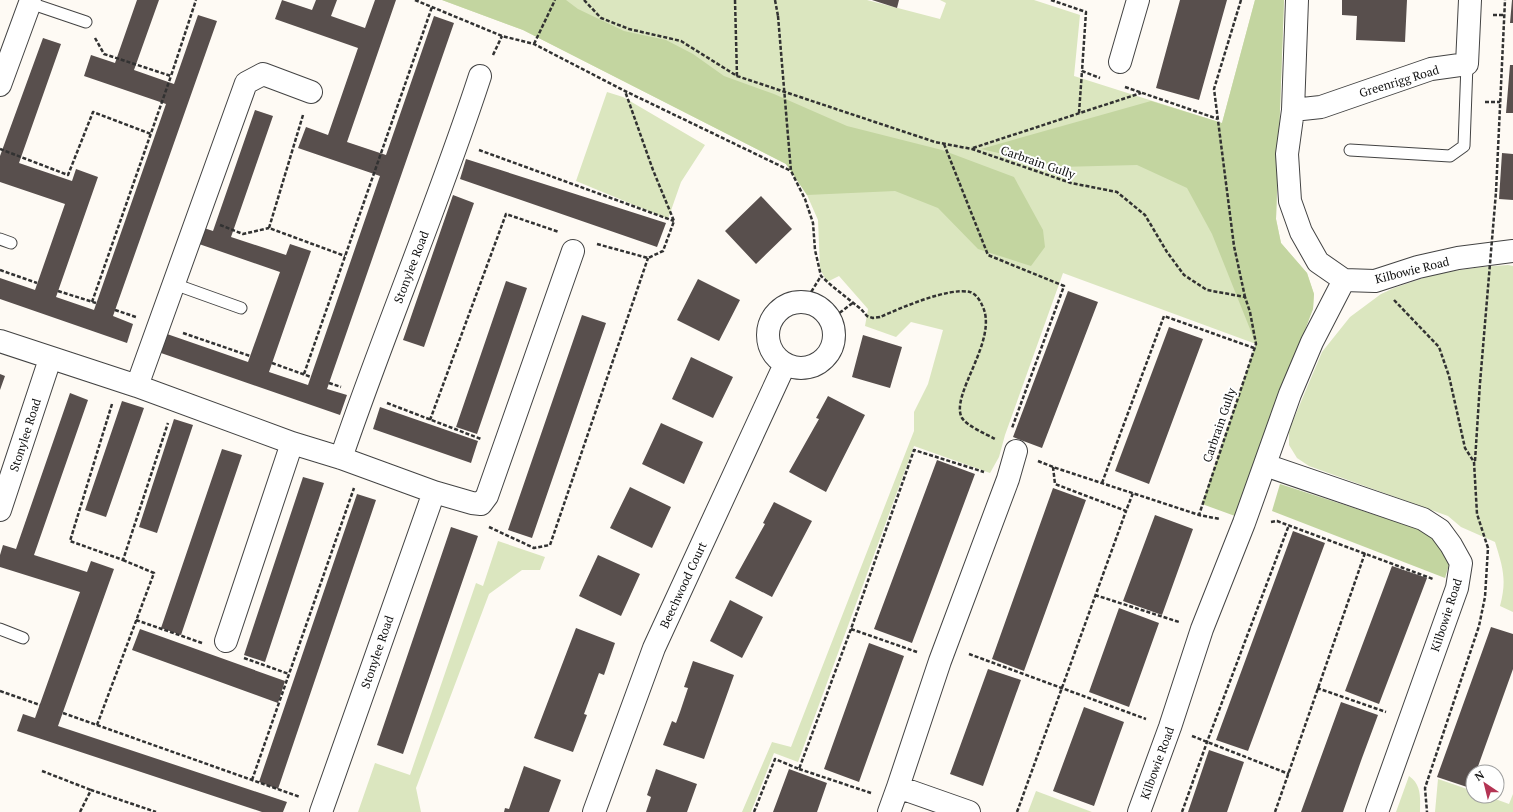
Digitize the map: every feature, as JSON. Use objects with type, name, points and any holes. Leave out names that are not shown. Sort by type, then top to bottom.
[{"type":"street","points":[[1120,62],[1138,0]]},
{"type":"street","points":[[1297,0],[1293,110],[1287,154],[1290,200],[1302,232],[1318,262],[1344,280]]},
{"type":"street","points":[[1467,64],[1470,0]]},
{"type":"street","points":[[0,85],[30,3]]},
{"type":"street","name":"Greenrigg Road","points":[[1293,110],[1321,107],[1430,69],[1467,64]]},
{"type":"street","points":[[128,384],[174,284],[246,83],[263,74],[311,92]]},
{"type":"street","name":"Stonylee Road","points":[[341,458],[363,394],[458,143],[480,76]]},
{"type":"street","points":[[0,341],[176,400],[292,443],[362,465],[434,492],[472,504],[482,504],[487,496],[575,245]]},
{"type":"street","name":"Kilbowie Road","points":[[1139,812],[1170,727],[1202,629],[1244,523],[1290,394],[1312,342],[1344,280],[1375,281],[1418,267],[1458,258],[1513,251]]},
{"type":"street","points":[[805,302],[815,305],[824,311],[830,320],[833,330],[833,340],[830,350],[824,358],[815,364],[805,367],[795,367],[785,364],[776,356],[770,347],[768,336],[770,325],[775,314],[783,307],[794,303],[805,302]]},
{"type":"street","name":"Stonylee Road","points":[[0,510],[50,359]]},
{"type":"street","name":"Beechwood Court","points":[[594,812],[654,648],[785,364]]},
{"type":"street","points":[[969,812],[893,800],[943,653],[1008,479],[1013,441]]},
{"type":"street","points":[[226,641],[292,443]]},
{"type":"street","name":"Kilbowie Road","points":[[1265,465],[1423,519],[1440,530],[1451,545],[1460,563],[1457,588],[1377,812]]},
{"type":"street","name":"Stonylee Road","points":[[322,809],[434,492]]},
{"type":"lane","points":[[30,3],[86,22]]},
{"type":"lane","points":[[1350,150],[1450,156],[1464,146],[1467,64]]},
{"type":"lane","points":[[174,284],[241,308]]},
{"type":"lane","points":[[0,629],[23,638]]},
{"type":"path","points":[[92,302],[196,0]]},
{"type":"path","points":[[415,0],[502,36],[534,44],[625,91],[791,171]]},
{"type":"path","points":[[534,44],[555,0]]},
{"type":"path","name":"Carbrain Gully","points":[[584,0],[601,18],[629,29],[681,41],[737,76],[935,142],[972,149],[1071,183],[1117,192],[1145,215],[1167,252],[1184,275],[1207,290],[1245,297],[1250,312],[1256,344],[1199,515]]},
{"type":"path","points":[[735,0],[737,76]]},
{"type":"path","points":[[775,0],[778,16],[791,171],[805,199],[813,224],[815,250],[821,276],[854,302],[867,316],[873,318],[880,317],[937,296],[954,292],[971,292],[980,300],[986,311],[982,348],[959,406],[961,417],[966,423],[1013,441],[1053,467],[1199,515],[1244,523],[1277,521],[1457,588],[1485,596]]},
{"type":"path","points":[[1241,0],[1214,88],[1234,246],[1245,297]]},
{"type":"path","points":[[1427,812],[1425,788],[1479,626],[1485,596],[1488,548],[1477,514],[1474,462],[1496,192],[1505,0]]},
{"type":"path","points":[[304,374],[432,7]]},
{"type":"path","points":[[86,22],[104,54],[171,76]]},
{"type":"path","points":[[1079,113],[1082,71]]},
{"type":"path","points":[[430,420],[506,214],[575,245],[648,258],[663,251],[674,221],[653,170],[625,91]]},
{"type":"path","points":[[269,228],[311,92]]},
{"type":"path","points":[[972,149],[1142,92]]},
{"type":"path","points":[[0,149],[68,175],[93,112],[151,134]]},
{"type":"path","points":[[458,143],[674,221]]},
{"type":"path","points":[[943,143],[988,255],[1064,286],[1013,441]]},
{"type":"path","points":[[198,216],[243,234],[269,228],[345,256]]},
{"type":"path","points":[[482,504],[489,528],[534,548],[550,545],[648,258]]},
{"type":"path","points":[[0,270],[37,283]]},
{"type":"path","points":[[805,302],[821,276]]},
{"type":"path","points":[[1375,281],[1439,347],[1449,376],[1465,448],[1474,462]]},
{"type":"path","points":[[58,291],[96,303]]},
{"type":"path","points":[[830,320],[854,302]]},
{"type":"path","points":[[1102,483],[1164,316],[1254,348]]},
{"type":"path","points":[[272,363],[311,377]]},
{"type":"path","points":[[329,383],[363,394],[504,448]]},
{"type":"path","points":[[98,725],[154,573],[70,541],[128,384]]},
{"type":"path","points":[[123,560],[176,400]]},
{"type":"path","points":[[799,769],[851,629],[914,450],[1008,479]]},
{"type":"path","points":[[252,780],[362,465]]},
{"type":"path","points":[[1053,467],[1055,484],[1126,511]]},
{"type":"path","points":[[1017,812],[1133,493]]},
{"type":"path","points":[[1182,812],[1289,525]]},
{"type":"path","points":[[1274,812],[1365,553]]},
{"type":"path","points":[[1095,595],[1202,629]]},
{"type":"path","points":[[851,629],[943,653],[1061,688],[1170,727],[1288,774]]},
{"type":"path","points":[[1317,688],[1410,720]]},
{"type":"path","points":[[0,690],[40,705]]},
{"type":"path","points":[[63,713],[252,780],[322,809]]},
{"type":"path","points":[[754,812],[775,759],[799,769],[893,800]]},
{"type":"path","points":[[42,771],[156,812]]},
{"type":"path","points":[[80,812],[92,790]]},
{"type":"green space","points":[[442,0],[867,0],[940,19],[946,3],[940,0],[1034,0],[1080,15],[1074,76],[1222,123],[1255,0],[1284,0],[1276,219],[1281,243],[1307,273],[1314,294],[1313,309],[1202,504],[1256,344],[1063,273],[1005,435],[999,457],[990,473],[914,446],[798,762],[774,753],[751,812],[742,812],[772,742],[791,747],[914,431],[914,412],[928,384],[943,330],[911,322],[896,337],[865,326],[868,309],[839,276],[827,282],[820,269],[818,220],[807,195],[786,164],[523,30]]},
{"type":"green space","points":[[442,0],[566,0],[578,9],[624,31],[666,40],[693,54],[724,76],[774,94],[847,126],[942,150],[1014,177],[1043,230],[1045,247],[1031,266],[978,249],[938,208],[895,191],[807,195],[786,164],[523,30]]},
{"type":"green space","points":[[1255,0],[1284,0],[1276,219],[1281,243],[1307,273],[1314,294],[1313,309],[1235,516],[1202,504],[1256,344],[1212,234],[1187,188],[1137,165],[1059,167],[981,149],[1151,101],[1222,123]]},
{"type":"green space","points":[[607,92],[623,97],[705,145],[681,182],[668,219],[576,181]]},
{"type":"green space","points":[[1508,265],[1513,266],[1513,612],[1500,606],[1504,581],[1495,542],[1461,527],[1448,516],[1309,466],[1297,458],[1289,445],[1289,430],[1322,352],[1350,317],[1381,294],[1438,273]]},
{"type":"green space","points":[[1280,484],[1437,535],[1451,558],[1445,578],[1272,511]]},
{"type":"green space","points":[[498,541],[545,557],[540,570],[522,570],[489,594],[416,788],[421,812],[358,812],[375,763],[410,775],[476,583],[483,586]]},
{"type":"green space","points":[[1409,776],[1416,783],[1418,788],[1420,797],[1420,812],[1396,812]]},
{"type":"green space","points":[[1438,779],[1465,788],[1465,804],[1505,804],[1505,803],[1509,804],[1513,794],[1513,812],[1435,812]]},
{"type":"green space","points":[[1036,791],[1092,812],[1028,812]]},
{"type":"building","points":[[137,0],[159,0],[134,70],[174,84],[198,15],[217,21],[113,316],[133,324],[127,343],[0,299],[0,278],[35,290],[65,204],[0,182],[0,156],[43,38],[61,44],[19,163],[72,181],[76,169],[98,177],[56,297],[94,310],[166,104],[84,76],[91,55],[115,63]]},
{"type":"building","points":[[282,0],[312,10],[316,0],[337,0],[331,16],[365,28],[375,0],[396,0],[347,142],[386,155],[434,16],[454,23],[327,389],[347,395],[340,415],[161,353],[167,334],[248,362],[280,272],[199,244],[204,228],[213,231],[255,110],[273,116],[231,237],[286,255],[290,244],[311,251],[269,372],[308,385],[380,176],[298,148],[306,127],[328,135],[358,48],[275,19]]},
{"type":"building","points":[[872,0],[899,0],[897,8]]},
{"type":"building","points":[[1180,0],[1227,0],[1199,100],[1156,88]]},
{"type":"building","points":[[1342,0],[1407,0],[1405,42],[1356,40],[1357,16],[1342,15]]},
{"type":"building","points":[[1512,0],[1513,23],[1510,23]]},
{"type":"building","points":[[1510,65],[1513,65],[1513,113],[1506,113]]},
{"type":"building","points":[[1502,153],[1513,154],[1513,200],[1499,199]]},
{"type":"building","points":[[466,159],[666,223],[657,247],[460,179]]},
{"type":"building","points":[[453,195],[474,203],[424,347],[403,340]]},
{"type":"building","points":[[761,196],[792,229],[756,264],[725,231]]},
{"type":"building","points":[[698,279],[740,300],[719,341],[677,320]]},
{"type":"building","points":[[506,281],[527,288],[477,434],[456,427]]},
{"type":"building","points":[[1068,291],[1098,302],[1042,448],[1013,437]]},
{"type":"building","points":[[582,315],[606,323],[532,538],[508,530]]},
{"type":"building","points":[[1169,327],[1203,339],[1149,484],[1115,471]]},
{"type":"building","points":[[863,335],[902,347],[890,388],[852,377]]},
{"type":"building","points":[[691,357],[733,377],[713,418],[672,399]]},
{"type":"building","points":[[0,374],[5,376],[0,390]]},
{"type":"building","points":[[70,393],[88,400],[34,555],[87,572],[91,561],[114,569],[58,726],[287,802],[283,812],[262,812],[17,731],[23,714],[35,718],[80,592],[0,567],[0,555],[3,545],[16,549]]},
{"type":"building","points":[[828,396],[865,415],[826,492],[789,472],[819,419],[816,418]]},
{"type":"building","points":[[122,401],[144,408],[106,517],[85,510]]},
{"type":"building","points":[[380,407],[478,441],[471,463],[373,429]]},
{"type":"building","points":[[174,419],[193,425],[157,533],[139,527]]},
{"type":"building","points":[[661,423],[703,442],[684,484],[642,464]]},
{"type":"building","points":[[222,449],[242,455],[181,635],[161,628]]},
{"type":"building","points":[[937,460],[975,474],[912,643],[874,629]]},
{"type":"building","points":[[303,477],[324,483],[265,662],[244,655]]},
{"type":"building","points":[[630,487],[671,507],[652,548],[610,528]]},
{"type":"building","points":[[1053,488],[1086,500],[1024,671],[992,659]]},
{"type":"building","points":[[357,494],[376,500],[278,789],[259,782]]},
{"type":"building","points":[[774,502],[812,521],[772,597],[735,578],[765,524],[763,523]]},
{"type":"building","points":[[1155,515],[1193,529],[1162,615],[1123,601]]},
{"type":"building","points":[[451,527],[478,536],[403,754],[377,745]]},
{"type":"building","points":[[1293,531],[1325,543],[1248,751],[1216,740]]},
{"type":"building","points":[[598,555],[640,574],[621,616],[579,596]]},
{"type":"building","points":[[1392,566],[1427,578],[1379,704],[1345,691]]},
{"type":"building","points":[[730,600],[763,617],[742,658],[710,641]]},
{"type":"building","points":[[1119,608],[1159,623],[1129,707],[1089,692]]},
{"type":"building","points":[[1491,627],[1513,634],[1513,669],[1479,764],[1465,764],[1465,786],[1437,777]]},
{"type":"building","points":[[576,628],[615,643],[604,675],[599,673],[584,714],[587,715],[573,752],[534,738]]},
{"type":"building","points":[[140,629],[285,681],[278,703],[132,650]]},
{"type":"building","points":[[869,643],[904,656],[859,782],[824,769]]},
{"type":"building","points":[[693,661],[734,675],[704,759],[663,745],[672,721],[676,723],[680,712],[688,688],[684,687]]},
{"type":"building","points":[[988,669],[1021,680],[983,786],[950,774]]},
{"type":"building","points":[[1341,702],[1378,715],[1343,812],[1301,812]]},
{"type":"building","points":[[1084,707],[1124,722],[1094,806],[1053,791]]},
{"type":"building","points":[[1209,750],[1244,762],[1227,812],[1188,812]]},
{"type":"building","points":[[524,766],[561,780],[549,812],[504,812],[505,808],[509,809]]},
{"type":"building","points":[[656,769],[697,784],[687,812],[646,812],[651,797],[647,795]]},
{"type":"building","points":[[789,769],[827,783],[817,812],[773,812]]}]
